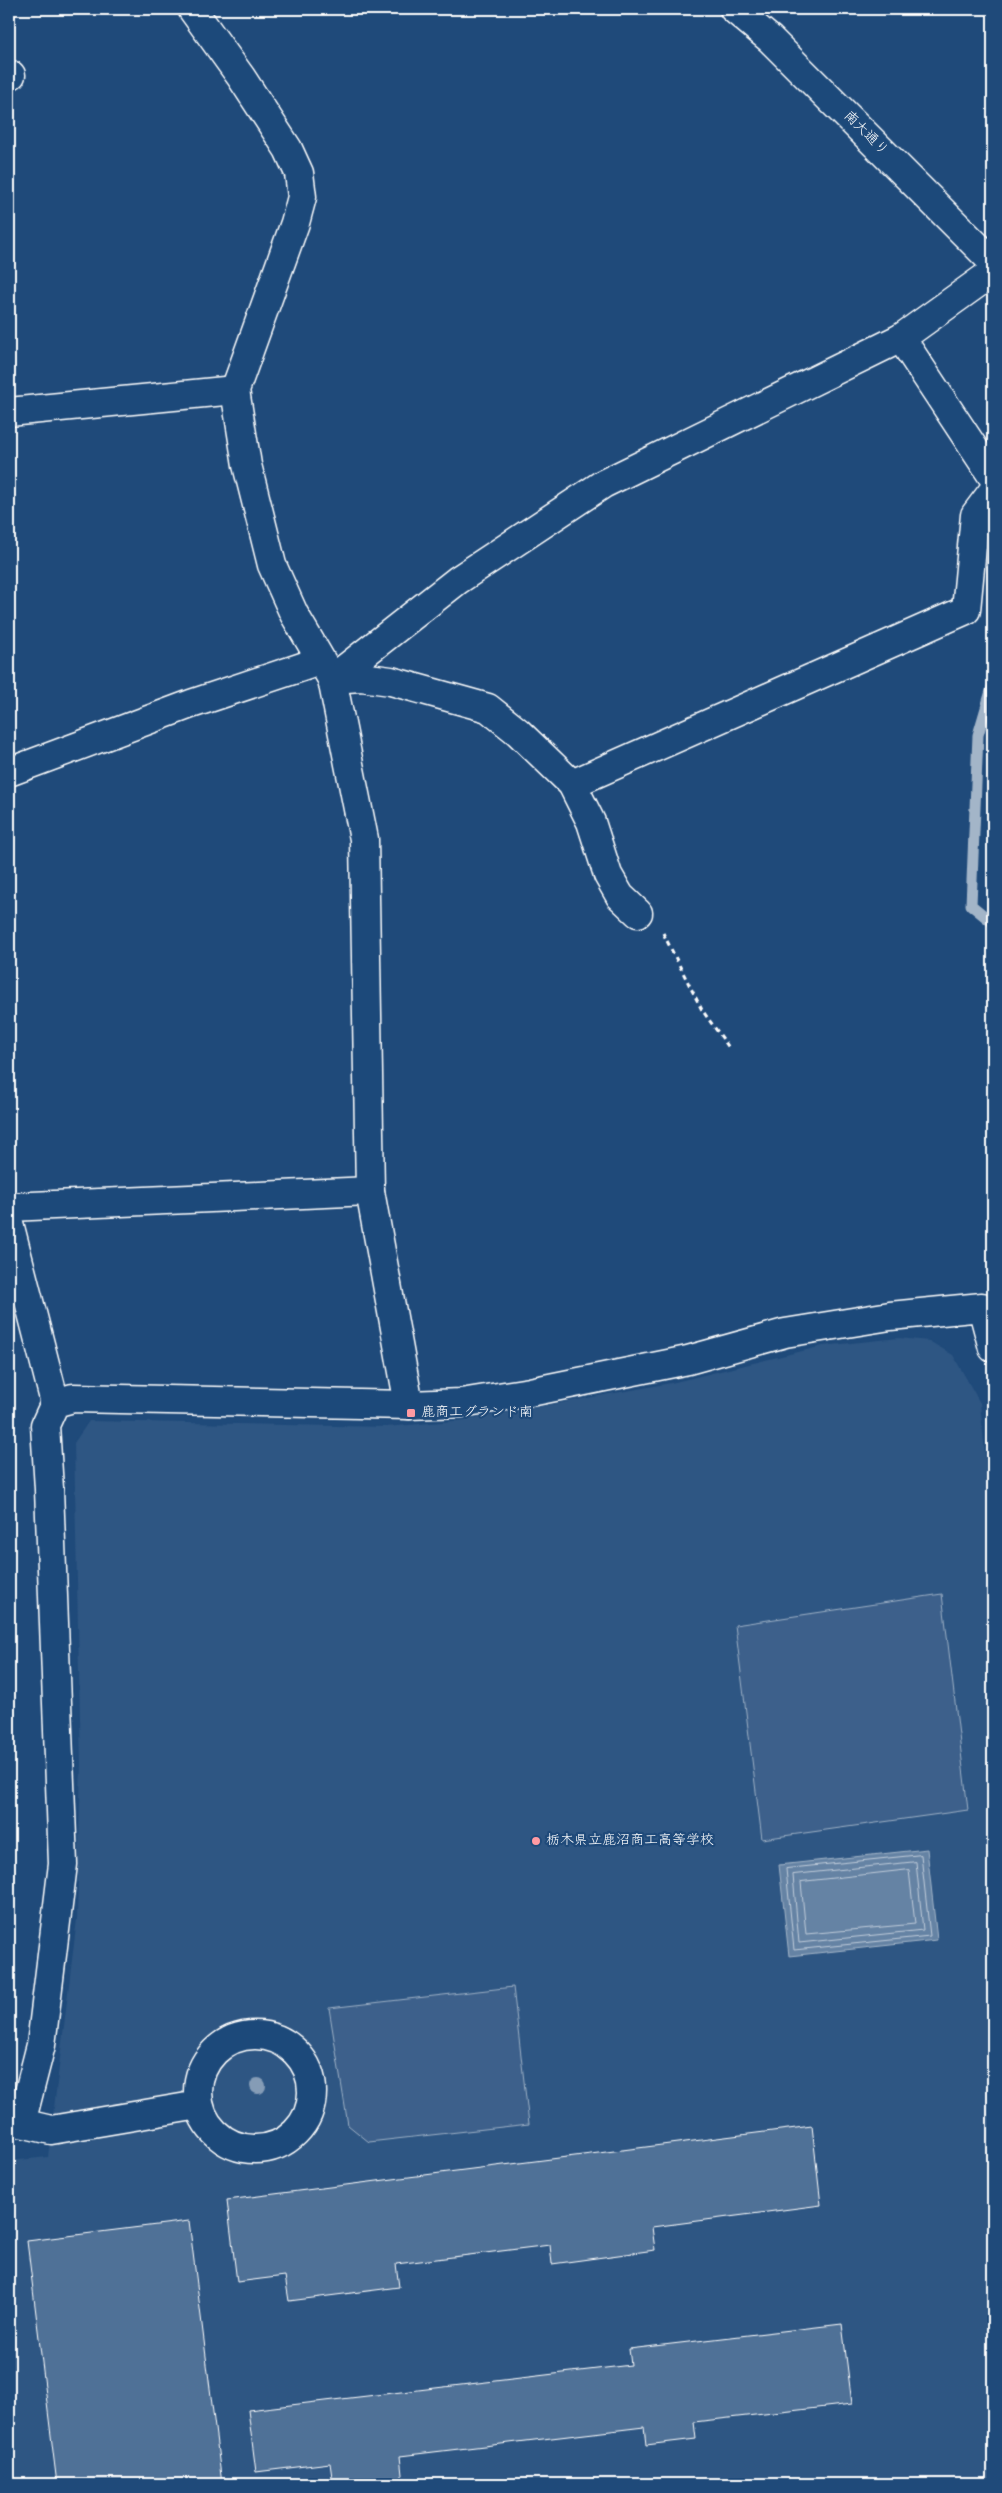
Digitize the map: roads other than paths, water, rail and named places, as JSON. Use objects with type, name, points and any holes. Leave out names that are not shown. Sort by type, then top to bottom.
[{"type":"street","points":[[192,9],[241,76],[288,149],[300,172],[302,197],[295,223],[235,390],[247,465],[272,565],[294,614],[326,670],[364,839],[370,1191],[409,1405]]},
{"type":"street","name":"南大通り","points":[[734,9],[770,39],[993,262]]},
{"type":"street","points":[[9,772],[191,704],[326,670],[603,484],[901,338],[993,272]]},
{"type":"street","points":[[901,338],[993,477]]},
{"type":"street","points":[[9,412],[235,390]]},
{"type":"street","points":[[572,784],[966,610],[975,516],[993,491]]},
{"type":"street","points":[[326,670],[391,681],[488,708],[518,732],[572,784],[591,822],[608,875],[620,896],[638,913]]},
{"type":"street","points":[[9,1207],[370,1191]]},
{"type":"street","points":[[9,1223],[55,1403],[44,1425],[53,1578],[63,1864],[41,2045],[15,2123],[52,2130],[199,2106]]},
{"type":"street","points":[[55,1403],[73,1398],[409,1405],[461,1403],[530,1392],[688,1360],[784,1333],[890,1316],[987,1305],[993,1348]]},
{"type":"street","points":[[248,2036],[267,2036],[284,2043],[299,2055],[309,2072],[313,2090],[311,2108],[302,2126],[290,2139],[273,2147],[254,2150],[235,2146],[219,2137],[206,2123],[199,2106],[198,2087],[203,2068],[214,2053],[229,2041],[248,2036]]},
{"type":"water","points":[[927,1849],[937,1940],[789,1956],[779,1865]]},
{"type":"waterway","points":[[993,684],[978,735],[971,905],[993,923]]},
{"type":"place","name":"鹿商工グランド南","points":[[411,1413]]},
{"type":"place","name":"栃木県立鹿沼商工高等学校","points":[[536,1841]]}]
